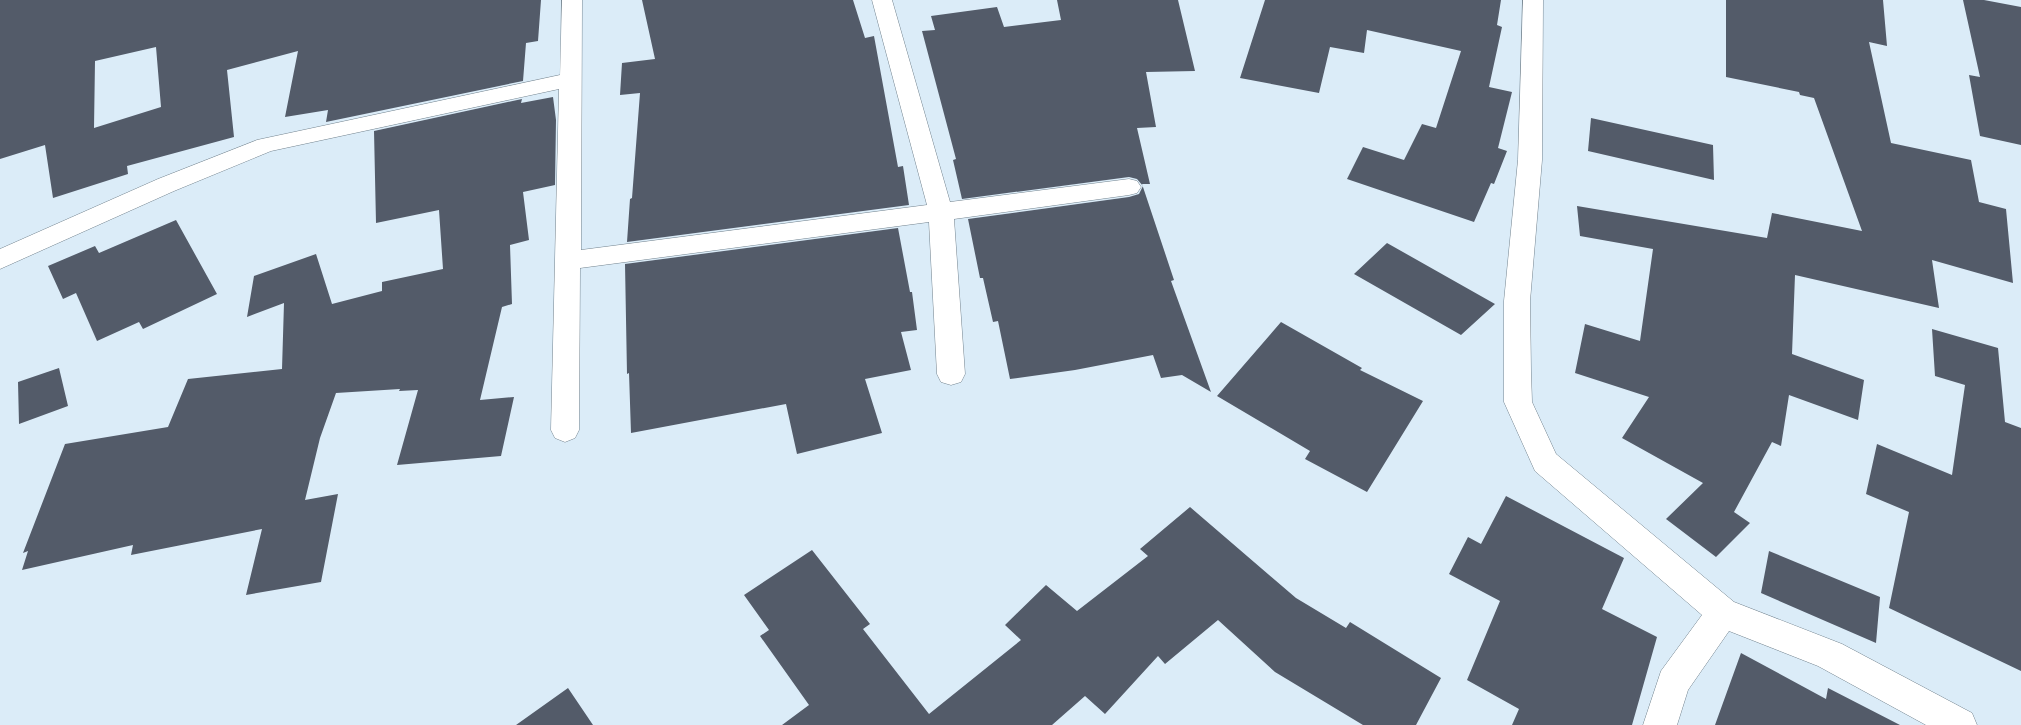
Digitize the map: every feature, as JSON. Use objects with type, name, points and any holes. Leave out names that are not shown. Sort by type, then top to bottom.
[{"type":"street","points":[[564,430],[572,0]]},
{"type":"street","points":[[882,0],[941,212],[951,374]]},
{"type":"street","points":[[1533,0],[1530,71],[1530,160],[1517,301],[1518,402],[1545,462],[1723,613],[1830,655],[1960,725]]},
{"type":"street","points":[[0,260],[166,185],[264,145],[570,80]]},
{"type":"street","points":[[567,261],[1129,187]]},
{"type":"street","points":[[1660,725],[1673,682],[1723,613]]},
{"type":"building","points":[[0,0],[541,0],[538,41],[526,43],[523,81],[326,122],[328,110],[285,117],[298,51],[227,70],[234,137],[127,166],[128,174],[53,198],[45,145],[0,159]],"holes":[[[156,47],[161,107],[94,128],[95,61]]]},
{"type":"building","points":[[642,0],[853,0],[865,38],[874,36],[898,167],[903,166],[909,205],[627,242],[640,93],[620,95],[622,63],[655,59]]},
{"type":"building","points":[[1057,0],[1178,0],[1195,71],[1146,72],[1156,127],[1137,128],[1150,184],[1142,185],[1137,179],[1129,177],[962,199],[953,160],[956,159],[922,31],[935,30],[931,16],[997,7],[1004,27],[1061,20]]},
{"type":"building","points":[[1265,0],[1501,0],[1497,25],[1502,27],[1489,87],[1512,92],[1498,148],[1507,151],[1494,184],[1491,183],[1474,222],[1347,179],[1363,147],[1404,160],[1422,124],[1436,128],[1461,51],[1367,30],[1364,53],[1330,47],[1319,93],[1240,78]]},
{"type":"building","points":[[1726,0],[1883,0],[1887,46],[1869,42],[1891,143],[1971,160],[1979,202],[2006,209],[2013,283],[1932,260],[1939,308],[1795,275],[1792,354],[1864,380],[1858,420],[1789,395],[1781,446],[1772,442],[1734,512],[1750,523],[1716,557],[1666,519],[1703,483],[1622,438],[1649,397],[1575,373],[1585,324],[1640,341],[1653,249],[1580,236],[1577,206],[1767,238],[1772,213],[1862,231],[1814,98],[1800,95],[1799,92],[1726,77]]},
{"type":"building","points":[[1963,0],[1984,0],[2021,7],[2021,145],[1980,136],[1969,75],[1980,77]]},
{"type":"building","points":[[553,97],[556,120],[555,185],[523,192],[529,240],[510,245],[512,304],[502,307],[480,400],[514,397],[501,456],[397,465],[418,390],[399,391],[400,389],[336,393],[320,438],[305,500],[338,494],[321,582],[246,595],[262,529],[131,555],[133,545],[22,570],[28,551],[23,553],[65,444],[168,427],[188,379],[282,369],[284,303],[247,317],[254,276],[316,254],[332,304],[382,291],[382,282],[443,269],[439,210],[376,223],[374,131],[522,99],[521,103]]},
{"type":"building","points":[[1591,118],[1713,145],[1714,180],[1588,151]]},
{"type":"building","points":[[1143,186],[1174,280],[1171,281],[1211,392],[1182,375],[1161,378],[1153,355],[1075,370],[1010,379],[998,321],[993,322],[983,278],[980,278],[968,219],[1129,197],[1139,194]]},
{"type":"building","points":[[176,220],[217,294],[143,329],[139,322],[97,341],[76,293],[63,299],[48,266],[95,246],[99,253]]},
{"type":"building","points":[[898,228],[910,292],[912,292],[917,330],[901,332],[911,370],[865,379],[882,433],[797,454],[786,404],[631,433],[629,373],[627,374],[625,264]]},
{"type":"building","points":[[1387,243],[1495,304],[1461,335],[1354,274]]},
{"type":"building","points":[[1281,322],[1362,368],[1360,370],[1423,401],[1367,492],[1305,459],[1310,451],[1217,396]]},
{"type":"building","points":[[1932,329],[1998,348],[2005,422],[2021,428],[2021,671],[1889,608],[1909,512],[1866,494],[1877,444],[1952,475],[1965,385],[1935,376]]},
{"type":"building","points":[[59,368],[68,406],[19,424],[18,382]]},
{"type":"building","points":[[1506,496],[1624,558],[1602,609],[1657,637],[1632,725],[1512,725],[1519,709],[1467,680],[1500,601],[1449,574],[1468,537],[1481,544]]},
{"type":"building","points":[[1190,507],[1296,598],[1346,628],[1350,622],[1441,678],[1416,725],[1363,725],[1275,672],[1218,620],[1165,664],[1158,656],[1105,714],[1085,696],[1052,725],[782,725],[809,705],[760,636],[769,630],[744,595],[812,550],[870,624],[863,629],[929,714],[1021,640],[1005,625],[1046,585],[1077,611],[1148,556],[1140,549]]},
{"type":"building","points":[[1769,551],[1880,597],[1876,643],[1761,593]]},
{"type":"building","points":[[1741,653],[1826,699],[1828,688],[1900,725],[1715,725]]},
{"type":"building","points":[[568,688],[593,725],[516,725]]}]
